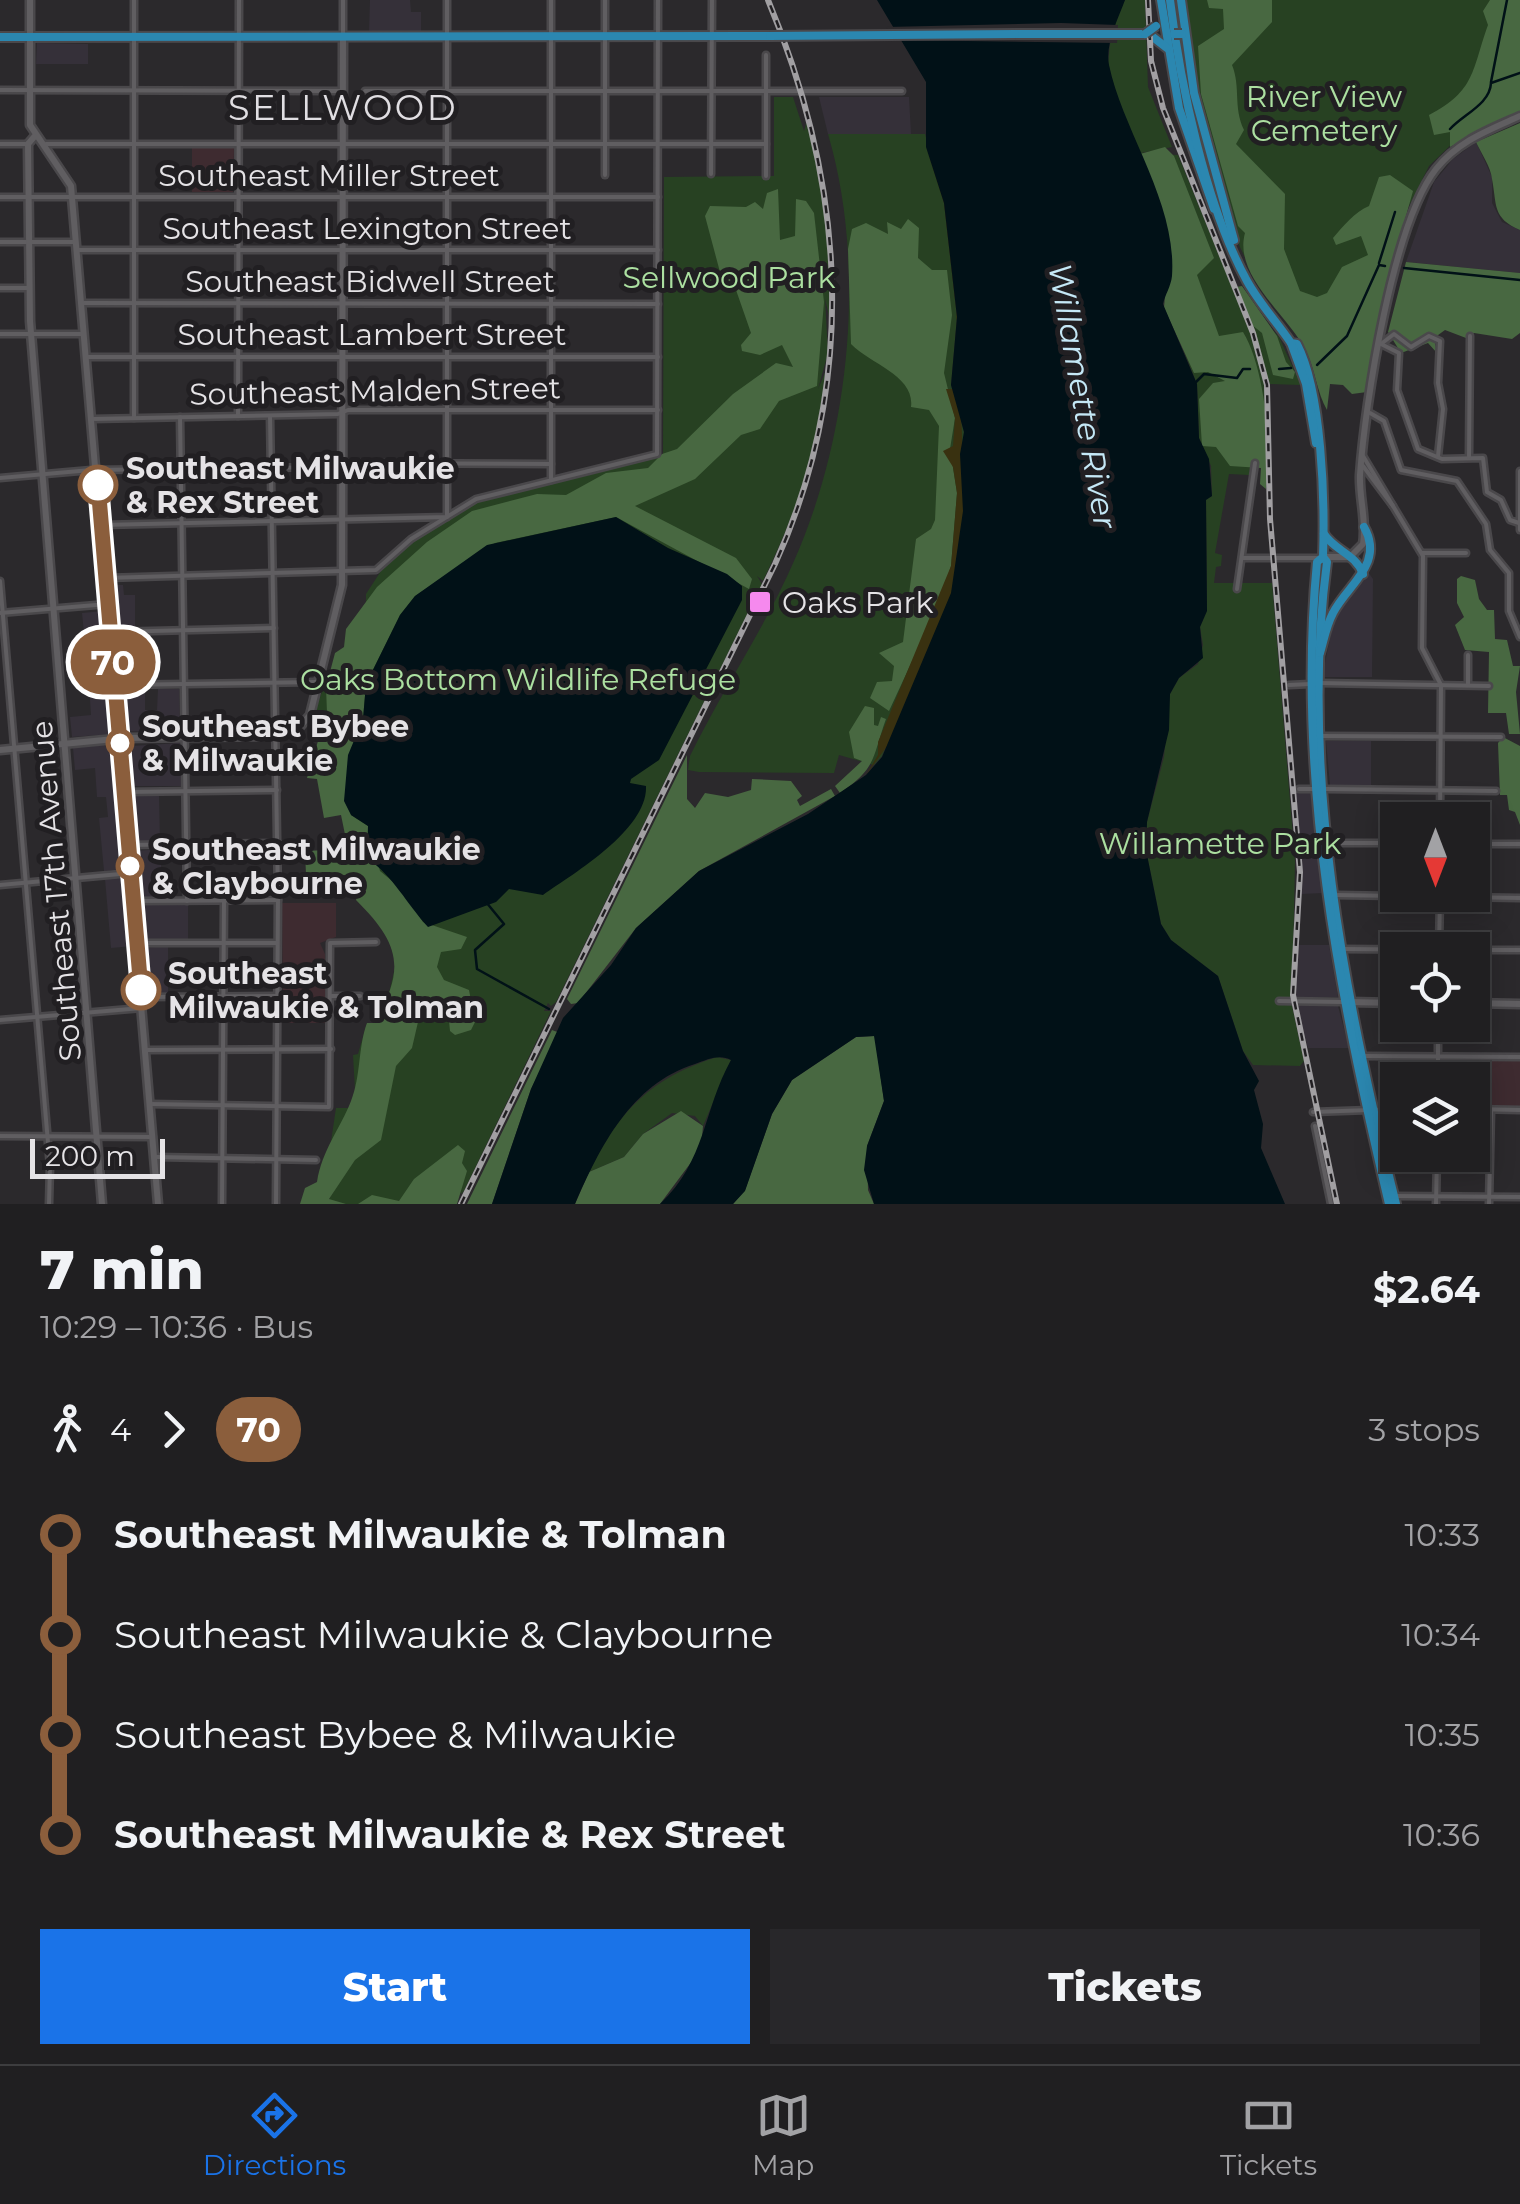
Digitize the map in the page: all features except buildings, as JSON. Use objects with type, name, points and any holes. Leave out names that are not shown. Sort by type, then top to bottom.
[{"type":"main road","points":[[1161,0],[1174,84],[1199,168],[1220,226],[1226,229]]},
{"type":"main road","points":[[1170,0],[1180,68],[1235,254],[1248,282],[1291,343],[1308,383],[1324,534],[1310,624],[1330,895],[1347,1002],[1392,1201]]},
{"type":"main road","points":[[1180,0],[1182,34],[1235,254]]},
{"type":"main road","points":[[1147,34],[1162,14]]},
{"type":"main road","points":[[1147,34],[1167,48]]},
{"type":"main road","points":[[0,37],[1182,34]]},
{"type":"main road","points":[[1316,662],[1332,615],[1363,574],[1370,556],[1364,527]]},
{"type":"main road","points":[[1324,534],[1334,547],[1357,560],[1363,574]]},
{"type":"main road","points":[[1322,558],[1326,562],[1314,684],[1322,736],[1330,895],[1347,1002],[1371,1109]]},
{"type":"street","points":[[30,0],[34,142],[67,174],[72,197],[158,1204]]},
{"type":"street","points":[[134,0],[134,418]]},
{"type":"street","points":[[238,416],[239,0]]},
{"type":"street","points":[[0,750],[119,738],[276,736],[292,733],[303,724],[320,682],[340,604],[342,572],[343,0]]},
{"type":"street","points":[[447,0],[447,517]]},
{"type":"street","points":[[551,480],[552,0]]},
{"type":"street","points":[[604,175],[605,0]]},
{"type":"street","points":[[106,578],[377,570],[411,539],[476,499],[658,453],[658,0]]},
{"type":"street","points":[[712,0],[712,174]]},
{"type":"street","points":[[766,56],[766,176]]},
{"type":"street","points":[[0,90],[343,91]]},
{"type":"street","points":[[365,91],[902,91]]},
{"type":"street","points":[[1241,558],[1350,557],[1362,548],[1362,460],[1400,258],[1431,175],[1460,145],[1520,116]]},
{"type":"street","name":"Southeast 17th Avenue","points":[[34,142],[30,155],[31,334],[100,1136],[102,1204]]},
{"type":"street","points":[[0,144],[766,144]]},
{"type":"street","name":"Southeast Miller Street","points":[[0,197],[658,198]]},
{"type":"street","name":"Southeast Lexington Street","points":[[0,242],[134,250],[658,250]]},
{"type":"street","points":[[0,288],[30,288]]},
{"type":"street","name":"Southeast Bidwell Street","points":[[81,303],[658,304]]},
{"type":"street","points":[[0,334],[84,334]]},
{"type":"street","points":[[1381,344],[1396,334],[1410,347],[1429,336],[1440,343],[1438,383],[1444,409],[1438,458]]},
{"type":"street","points":[[1470,336],[1470,457]]},
{"type":"street","points":[[1381,344],[1399,353],[1396,386],[1416,446],[1438,458],[1485,460],[1488,492],[1503,502],[1510,520],[1520,522]]},
{"type":"street","name":"Southeast Lambert Street","points":[[86,357],[658,357]]},
{"type":"street","name":"Southeast Malden Street","points":[[92,419],[448,410],[658,410]]},
{"type":"street","points":[[1370,413],[1384,421],[1397,466],[1432,479],[1457,481],[1479,511],[1488,528],[1490,550],[1509,572],[1509,611],[1520,637]]},
{"type":"street","points":[[270,416],[278,843],[276,1204]]},
{"type":"street","points":[[180,417],[188,900]]},
{"type":"street","points":[[1362,460],[1422,553],[1422,648],[1441,685],[1441,802]]},
{"type":"street","points":[[1237,589],[1255,463]]},
{"type":"street","points":[[0,478],[96,471],[552,464]]},
{"type":"street","points":[[1520,471],[1520,530]]},
{"type":"street","points":[[101,525],[447,517]]},
{"type":"street","points":[[1422,553],[1466,553]]},
{"type":"street","points":[[0,581],[47,1136],[49,1204]]},
{"type":"street","points":[[1,613],[108,604]]},
{"type":"street","points":[[110,632],[274,628]]},
{"type":"street","points":[[1468,655],[1468,685]]},
{"type":"street","points":[[114,685],[320,682]]},
{"type":"street","points":[[1289,685],[1490,686]]},
{"type":"street","points":[[1322,736],[1501,737]]},
{"type":"street","points":[[1298,788],[1496,790]]},
{"type":"street","points":[[124,792],[277,790]]},
{"type":"street","points":[[1330,842],[1380,843]]},
{"type":"street","points":[[128,845],[278,843]]},
{"type":"street","points":[[1490,844],[1520,844]]},
{"type":"street","points":[[0,884],[131,873]]},
{"type":"street","points":[[1330,895],[1380,895]]},
{"type":"street","points":[[1490,897],[1520,898]]},
{"type":"street","points":[[222,1204],[224,900]]},
{"type":"street","points":[[133,901],[278,900]]},
{"type":"street","points":[[150,1104],[329,1107],[330,943],[376,942]]},
{"type":"street","points":[[137,944],[277,943]]},
{"type":"street","points":[[1340,949],[1380,949]]},
{"type":"street","points":[[1490,950],[1520,950]]},
{"type":"street","points":[[141,997],[278,996]]},
{"type":"street","points":[[330,996],[360,996]]},
{"type":"street","points":[[1279,1002],[1380,1002]]},
{"type":"street","points":[[1490,1003],[1520,1004]]},
{"type":"street","points":[[0,1020],[142,1008]]},
{"type":"street","points":[[1438,1042],[1438,1062]]},
{"type":"street","points":[[146,1050],[331,1049]]},
{"type":"street","points":[[1362,1056],[1520,1057]]},
{"type":"street","points":[[1313,1112],[1380,1109]]},
{"type":"street","points":[[1490,1110],[1520,1110]]},
{"type":"street","points":[[1315,1126],[1331,1204]]},
{"type":"street","points":[[0,1136],[152,1137]]},
{"type":"street","points":[[154,1157],[316,1160]]},
{"type":"street","points":[[1436,1204],[1437,1172]]},
{"type":"street","points":[[1490,1172],[1490,1204]]},
{"type":"street","points":[[1392,1201],[1436,1196],[1520,1197]]},
{"type":"shaded area","points":[[370,0],[410,0],[411,12],[421,12],[421,32],[369,33]]},
{"type":"shaded area","points":[[37,43],[88,44],[88,64],[36,64]]},
{"type":"shaded area","points":[[819,97],[909,97],[911,134],[828,134]]},
{"type":"shaded area","points":[[1476,142],[1492,177],[1492,203],[1502,222],[1520,230],[1520,273],[1406,262],[1434,182],[1453,159]]},
{"type":"shaded area","points":[[192,147],[234,147],[233,192],[192,192]]},
{"type":"shaded area","points":[[1368,572],[1373,579],[1372,677],[1322,677],[1334,619]]},
{"type":"shaded area","points":[[111,585],[123,585],[124,595],[135,595],[135,627],[106,628],[107,641],[85,643],[82,613],[113,610]]},
{"type":"shaded area","points":[[96,683],[97,687],[109,686],[114,734],[72,737],[70,717],[91,715],[89,684]]},
{"type":"shaded area","points":[[145,689],[145,710],[157,710],[158,689],[179,689],[180,733],[124,731],[120,690]]},
{"type":"shaded area","points":[[1326,741],[1371,741],[1371,786],[1330,785]]},
{"type":"shaded area","points":[[180,743],[181,786],[129,786],[126,757],[131,746]]},
{"type":"shaded area","points":[[104,745],[116,756],[125,869],[104,871],[99,818],[108,817],[106,797],[97,797],[95,768],[75,770],[73,748]]},
{"type":"shaded area","points":[[1294,791],[1316,791],[1323,893],[1301,894]]},
{"type":"shaded area","points":[[130,795],[159,795],[160,842],[132,841]]},
{"type":"shaded area","points":[[161,849],[161,882],[154,882],[154,901],[188,901],[188,943],[142,944],[134,851]]},
{"type":"shaded area","points":[[127,878],[133,946],[111,948],[105,879]]},
{"type":"shaded area","points":[[282,903],[336,903],[336,937],[320,943],[325,954],[326,1023],[283,1023]]},
{"type":"shaded area","points":[[1296,945],[1329,945],[1338,997],[1295,997]]},
{"type":"shaded area","points":[[168,946],[168,994],[148,994],[141,948]]},
{"type":"shaded area","points":[[1296,1005],[1338,1006],[1349,1048],[1308,1048]]},
{"type":"shaded area","points":[[1520,1060],[1520,1106],[1490,1106],[1490,1062],[1442,1062]]},
{"type":"green space","name":"Willamette Park","points":[[1125,0],[1145,0],[1148,87],[1172,147],[1141,153],[1178,155],[1232,287],[1279,337],[1301,385],[1269,384],[1271,459],[1252,459],[1249,475],[1229,474],[1215,553],[1222,555],[1221,566],[1216,567],[1214,583],[1272,583],[1295,861],[1292,1006],[1304,1061],[1300,1066],[1253,1065],[1243,1051],[1218,976],[1171,940],[1161,924],[1146,850],[1147,822],[1164,757],[1170,694],[1179,678],[1198,664],[1203,645],[1200,627],[1207,610],[1206,499],[1212,496],[1211,466],[1199,438],[1197,384],[1179,339],[1151,180],[1119,106],[1108,63],[1112,26]]},
{"type":"green space","name":"River View Cemetery","points":[[1186,0],[1520,0],[1457,139],[1429,166],[1410,204],[1305,343],[1254,276],[1239,245],[1201,97],[1186,24]]},
{"type":"green space","points":[[1207,0],[1272,0],[1272,22],[1232,65],[1244,130],[1236,144],[1285,194],[1284,249],[1300,291],[1317,297],[1327,293],[1342,267],[1368,255],[1361,236],[1336,245],[1333,238],[1369,206],[1379,177],[1390,175],[1413,191],[1388,281],[1367,392],[1352,394],[1343,385],[1330,384],[1327,410],[1306,351],[1247,265],[1245,233],[1238,226],[1201,94],[1198,46],[1224,29],[1223,9],[1209,8]]},
{"type":"green space","points":[[1490,0],[1520,0],[1520,111],[1450,147],[1450,132],[1434,135],[1429,115],[1456,97],[1470,78],[1488,25],[1483,11]]},
{"type":"green space","name":"Oaks Bottom Wildlife Refuge","points":[[774,97],[793,97],[804,131],[808,117],[830,271],[831,324],[825,299],[828,353],[818,389],[827,368],[821,423],[786,531],[763,581],[757,576],[762,584],[556,1002],[551,1006],[548,1003],[544,1011],[551,1011],[464,1191],[461,1194],[460,1185],[449,1204],[334,1204],[329,1199],[334,1191],[329,1155],[336,1108],[356,1108],[353,1055],[358,1054],[367,1023],[374,1023],[387,1002],[396,963],[388,936],[366,903],[337,726],[309,727],[328,675],[333,675],[366,604],[366,594],[381,571],[412,543],[476,502],[663,456],[664,177],[774,176]]},
{"type":"green space","points":[[1520,123],[1520,230],[1500,215],[1490,170],[1476,142]]},
{"type":"green space","points":[[828,134],[925,134],[944,203],[957,317],[951,385],[964,432],[963,511],[957,568],[882,756],[874,765],[839,755],[834,773],[688,770],[690,756],[794,561],[828,460],[847,350],[849,294],[840,185]]},
{"type":"green space","points":[[1165,147],[1174,156],[1214,258],[1197,275],[1219,336],[1243,332],[1257,366],[1267,430],[1266,489],[1260,484],[1261,468],[1230,466],[1216,447],[1202,446],[1199,399],[1213,383],[1225,381],[1208,372],[1194,373],[1164,308],[1169,246],[1157,194],[1140,154]]},
{"type":"green space","name":"Sellwood Park","points":[[778,189],[780,240],[795,236],[796,199],[806,201],[814,213],[824,302],[817,386],[779,401],[760,429],[741,435],[695,479],[635,506],[736,558],[752,579],[749,589],[616,517],[495,543],[415,596],[400,615],[366,684],[363,719],[354,736],[351,815],[368,826],[380,871],[403,890],[423,922],[467,937],[461,949],[441,952],[437,967],[444,980],[469,990],[475,1022],[471,1030],[455,1035],[450,1031],[448,1011],[430,1008],[418,1022],[412,1048],[396,1066],[381,1140],[355,1160],[329,1199],[346,1204],[300,1204],[305,1188],[317,1182],[327,1150],[351,1101],[367,1023],[374,1023],[384,1004],[394,971],[389,943],[356,900],[360,883],[354,875],[340,875],[317,886],[306,875],[305,851],[348,849],[341,815],[324,818],[317,779],[307,778],[318,741],[309,729],[327,713],[326,687],[335,653],[344,647],[346,629],[377,587],[427,542],[472,511],[537,494],[566,495],[606,473],[648,468],[662,454],[677,449],[733,394],[776,363],[793,367],[782,345],[760,355],[742,351],[741,345],[751,333],[736,290],[724,287],[705,216],[710,206],[746,207],[755,202],[763,209],[767,193]]},
{"type":"green space","points":[[908,219],[919,228],[918,258],[932,270],[947,270],[952,315],[944,373],[955,418],[950,449],[957,493],[951,566],[940,601],[889,711],[870,698],[877,682],[892,681],[894,666],[879,653],[903,642],[916,539],[931,529],[935,520],[939,426],[929,410],[911,407],[910,396],[899,379],[851,344],[848,249],[852,229],[866,223],[888,234],[887,222],[901,229]]},
{"type":"green space","points":[[1406,262],[1520,273],[1520,333],[1512,339],[1474,333],[1466,338],[1445,330],[1434,338],[1437,353],[1428,343],[1401,353],[1388,332]]},
{"type":"green space","points":[[1242,286],[1277,336],[1286,362],[1295,372],[1293,379],[1273,375],[1262,333],[1252,325],[1236,287]]},
{"type":"green space","points":[[1461,576],[1475,580],[1479,599],[1487,610],[1494,610],[1495,639],[1507,640],[1513,666],[1520,666],[1516,692],[1520,734],[1509,734],[1506,713],[1488,713],[1489,652],[1465,650],[1455,625],[1464,617],[1457,603],[1457,579]]},
{"type":"green space","points":[[865,706],[874,708],[874,725],[878,726],[881,717],[886,719],[867,769],[840,793],[835,786],[862,761],[854,758],[849,732]]},
{"type":"green space","points":[[1503,737],[1520,746],[1520,825],[1515,812],[1509,810],[1507,795],[1500,795],[1498,743]]},
{"type":"green space","points":[[687,755],[687,799],[695,808],[705,793],[728,797],[751,790],[752,779],[791,781],[802,796],[797,800],[800,806],[831,789],[835,796],[699,871],[636,928],[578,1003],[571,1004],[567,999]]},
{"type":"green space","points":[[552,1030],[560,1033],[531,1089],[492,1204],[467,1204]]},
{"type":"green space","points":[[875,1036],[884,1101],[867,1146],[868,1190],[874,1204],[733,1204],[745,1190],[772,1114],[792,1080],[856,1037]]},
{"type":"green space","points":[[717,1057],[731,1060],[703,1126],[695,1116],[672,1113],[643,1134],[624,1157],[589,1172],[612,1131],[640,1099],[673,1075]]},
{"type":"green space","points":[[681,1111],[703,1126],[701,1149],[660,1204],[575,1204],[589,1172],[624,1157],[643,1134]]},
{"type":"green space","points":[[458,1145],[465,1151],[462,1163],[467,1171],[457,1204],[358,1204],[372,1195],[399,1201],[414,1179]]},
{"type":"sand","points":[[926,147],[952,222],[956,309],[944,203]]},
{"type":"sand","points":[[957,322],[965,499],[956,586],[888,745],[866,775],[878,755],[878,742],[951,566],[957,493],[953,467],[943,451],[953,446],[955,418],[946,389],[952,389]]},
{"type":"water","name":"Willamette River","points":[[877,0],[1125,0],[1110,40],[1109,65],[1166,221],[1172,276],[1163,304],[1197,384],[1199,438],[1209,459],[1212,496],[1206,500],[1207,611],[1200,627],[1203,658],[1179,678],[1170,694],[1169,730],[1147,822],[1146,850],[1161,924],[1171,940],[1218,976],[1243,1051],[1259,1081],[1254,1090],[1263,1124],[1261,1148],[1285,1204],[874,1204],[864,1170],[867,1146],[884,1101],[874,1036],[856,1037],[792,1080],[772,1114],[745,1191],[733,1204],[660,1204],[675,1188],[695,1153],[731,1060],[718,1057],[672,1073],[635,1102],[607,1140],[575,1204],[492,1204],[531,1089],[563,1018],[611,965],[636,928],[699,871],[808,814],[866,775],[882,757],[951,593],[963,511],[960,454],[964,432],[951,385],[957,317],[944,203],[926,147],[926,82]]},
{"type":"water","points":[[616,517],[668,548],[727,574],[742,586],[742,600],[659,760],[631,779],[630,783],[646,786],[644,802],[623,833],[591,862],[543,895],[509,889],[496,902],[428,927],[367,858],[368,826],[351,815],[344,801],[348,755],[363,719],[366,684],[400,615],[415,596],[487,545]]},
{"type":"pier","points":[[1118,25],[1117,43],[896,40],[886,27]]},
{"type":"waterway","points":[[1491,82],[1507,0]]},
{"type":"waterway","points":[[1450,129],[1481,103],[1491,83],[1520,73]]},
{"type":"waterway","points":[[1379,263],[1395,212]]},
{"type":"waterway","points":[[1317,365],[1347,336],[1379,265],[1385,266]]},
{"type":"waterway","points":[[1404,268],[1520,280]]},
{"type":"waterway","points":[[1279,369],[1291,368]]},
{"type":"waterway","points":[[1196,382],[1204,374],[1237,378],[1243,369],[1250,369]]},
{"type":"waterway","points":[[486,902],[504,924],[475,950],[477,969],[549,1009]]},
{"type":"railway","points":[[461,1204],[775,564],[802,494],[820,424],[830,353],[832,282],[826,211],[794,69],[768,0]]},
{"type":"railway","points":[[1148,0],[1151,61],[1163,108],[1253,333],[1267,385],[1270,519],[1300,872],[1293,995],[1337,1204]]},
{"type":"bus line","name":"70","points":[[98,485],[141,990]]},
{"type":"place","name":"Southeast Milwaukie & Rex Street","points":[[98,485]]},
{"type":"place","name":"Oaks Park","points":[[760,602]]},
{"type":"place","name":"Southeast Bybee & Milwaukie","points":[[120,743]]},
{"type":"place","name":"Southeast Milwaukie & Claybourne","points":[[130,866]]},
{"type":"place","name":"Southeast Milwaukie & Tolman","points":[[141,990]]},
{"type":"district","name":"SELLWOOD","points":[[343,107]]}]
